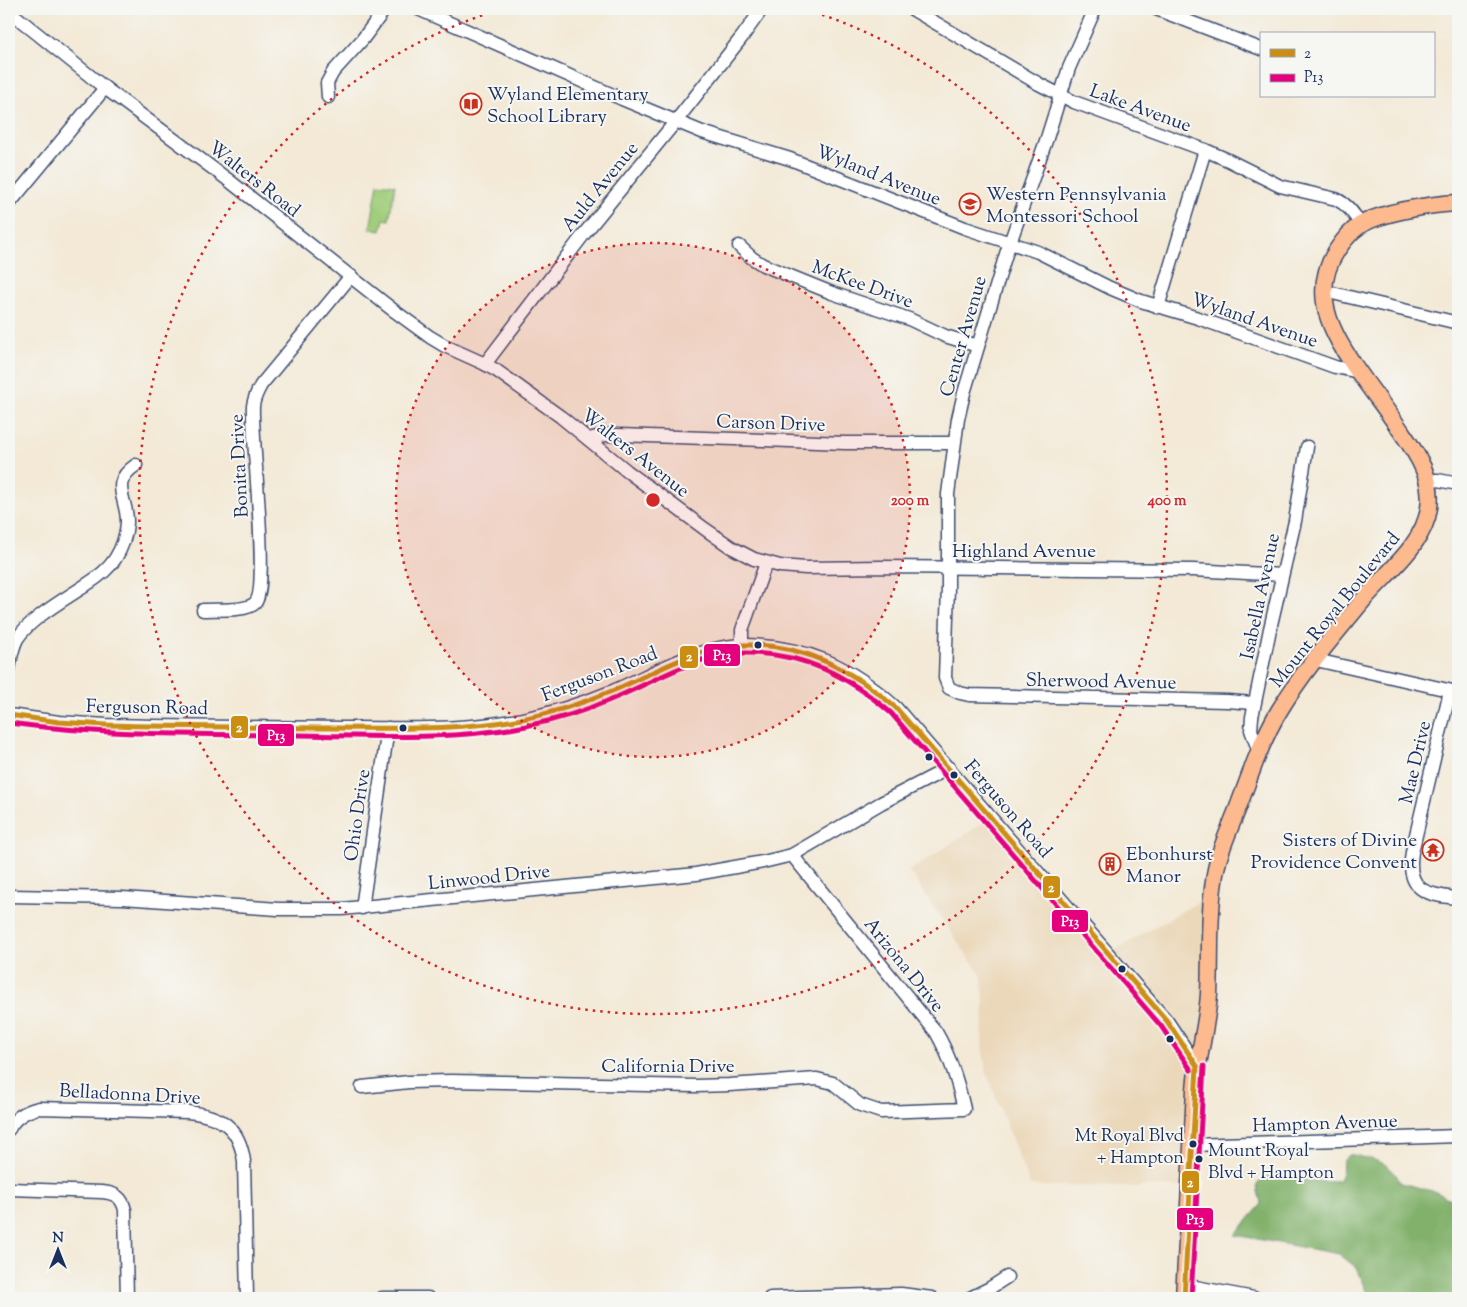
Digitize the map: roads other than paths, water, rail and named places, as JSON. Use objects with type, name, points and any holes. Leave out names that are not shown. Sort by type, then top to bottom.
[{"type":"main road","name":"Mount Royal Boulevard","points":[[1185,1292],[1197,1066],[1209,995],[1212,894],[1214,878],[1223,846],[1259,752],[1280,710],[1351,615],[1408,550],[1418,536],[1428,512],[1428,480],[1414,451],[1345,354],[1331,327],[1327,314],[1324,290],[1327,273],[1336,252],[1350,233],[1360,225],[1388,215],[1458,203]]},
{"type":"street","points":[[328,97],[327,83],[333,72],[362,40],[385,9]]},
{"type":"street","name":"Wyland Avenue","points":[[418,9],[676,122],[737,144],[790,159],[893,201],[965,228],[1038,252],[1119,292],[1158,307],[1198,318],[1335,367],[1359,372]]},
{"type":"street","name":"Auld Avenue","points":[[485,364],[584,234],[676,122],[762,9]]},
{"type":"street","name":"Lake Avenue","points":[[912,9],[1074,102],[1205,150],[1280,186],[1329,197],[1342,202],[1352,212],[1360,225]]},
{"type":"street","name":"Center Avenue","points":[[949,688],[945,678],[948,494],[954,443],[964,392],[1010,243],[1047,138],[1069,68],[1095,9]]},
{"type":"street","points":[[1156,9],[1260,48]]},
{"type":"street","name":"Walters Road","points":[[9,11],[105,88],[430,337],[485,364]]},
{"type":"street","points":[[9,204],[105,88]]},
{"type":"street","points":[[1158,307],[1205,150]]},
{"type":"street","name":"McKee Drive","points":[[739,246],[763,265],[832,293],[909,319],[945,336],[978,346]]},
{"type":"street","name":"Bonita Drive","points":[[203,610],[239,609],[251,606],[258,600],[260,587],[260,539],[253,416],[254,399],[261,385],[351,276]]},
{"type":"street","points":[[1324,290],[1458,323]]},
{"type":"street","name":"Walters Avenue","points":[[485,364],[554,412],[627,471],[721,541],[743,554],[766,563]]},
{"type":"street","name":"Carson Drive","points":[[588,439],[606,435],[619,435],[844,443],[954,443]]},
{"type":"street","name":"Isabella Avenue","points":[[1259,752],[1251,730],[1254,704],[1295,521],[1308,447]]},
{"type":"street","points":[[9,669],[14,644],[25,629],[106,571],[117,556],[124,542],[127,522],[121,492],[122,478],[127,471],[136,465]]},
{"type":"street","points":[[1428,480],[1458,484]]},
{"type":"street","points":[[742,645],[742,630],[766,563]]},
{"type":"street","name":"Highland Avenue","points":[[766,563],[806,568],[1193,570],[1282,575]]},
{"type":"street","name":"Ferguson Road","points":[[9,715],[59,722],[106,725],[388,728],[491,724],[548,714],[612,691],[679,661],[715,650],[742,645],[800,651],[831,662],[867,682],[896,708],[1166,1021],[1197,1066]]},
{"type":"street","points":[[1316,660],[1454,692]]},
{"type":"street","name":"Sherwood Avenue","points":[[949,688],[960,694],[987,696],[1227,701],[1254,704]]},
{"type":"street","name":"Mae Drive","points":[[1454,692],[1412,852],[1410,872],[1417,885],[1428,892],[1458,898]]},
{"type":"street","name":"Ohio Drive","points":[[362,908],[388,728]]},
{"type":"street","name":"Linwood Drive","points":[[9,896],[130,898],[298,910],[335,910],[696,874],[792,855],[867,811],[949,768]]},
{"type":"street","name":"Arizona Drive","points":[[792,855],[936,1032],[956,1076],[964,1109]]},
{"type":"street","name":"California Drive","points":[[362,1087],[408,1082],[451,1081],[696,1086],[816,1080],[833,1083],[860,1105],[881,1112],[964,1109]]},
{"type":"street","name":"Belladonna Drive","points":[[9,1128],[20,1115],[38,1108],[188,1112],[201,1113],[220,1120],[236,1134],[242,1147],[244,1161],[247,1298]]},
{"type":"street","name":"Hampton Avenue","points":[[1193,1145],[1458,1136]]},
{"type":"street","points":[[9,1189],[102,1192],[112,1193],[119,1198],[125,1210],[127,1298]]},
{"type":"street","points":[[970,1298],[1007,1277]]},
{"type":"street","points":[[1185,1292],[1254,1298]]},
{"type":"street","points":[[770,1298],[901,1294],[932,1298]]},
{"type":"street","points":[[382,1298],[428,1298]]},
{"type":"place","name":"Wyland Elementary School Library","points":[[471,104]]},
{"type":"place","name":"Western Pennsylvania Montessori School","points":[[970,204]]},
{"type":"place","name":"Sisters of Divine Providence Convent","points":[[1433,850]]},
{"type":"place","name":"Ebonhurst Manor","points":[[1110,864]]},
{"type":"place","name":"Mt Royal Blvd + Hampton","points":[[1193,1144]]},
{"type":"place","name":"Mount Royal Blvd + Hampton","points":[[1199,1159]]}]
